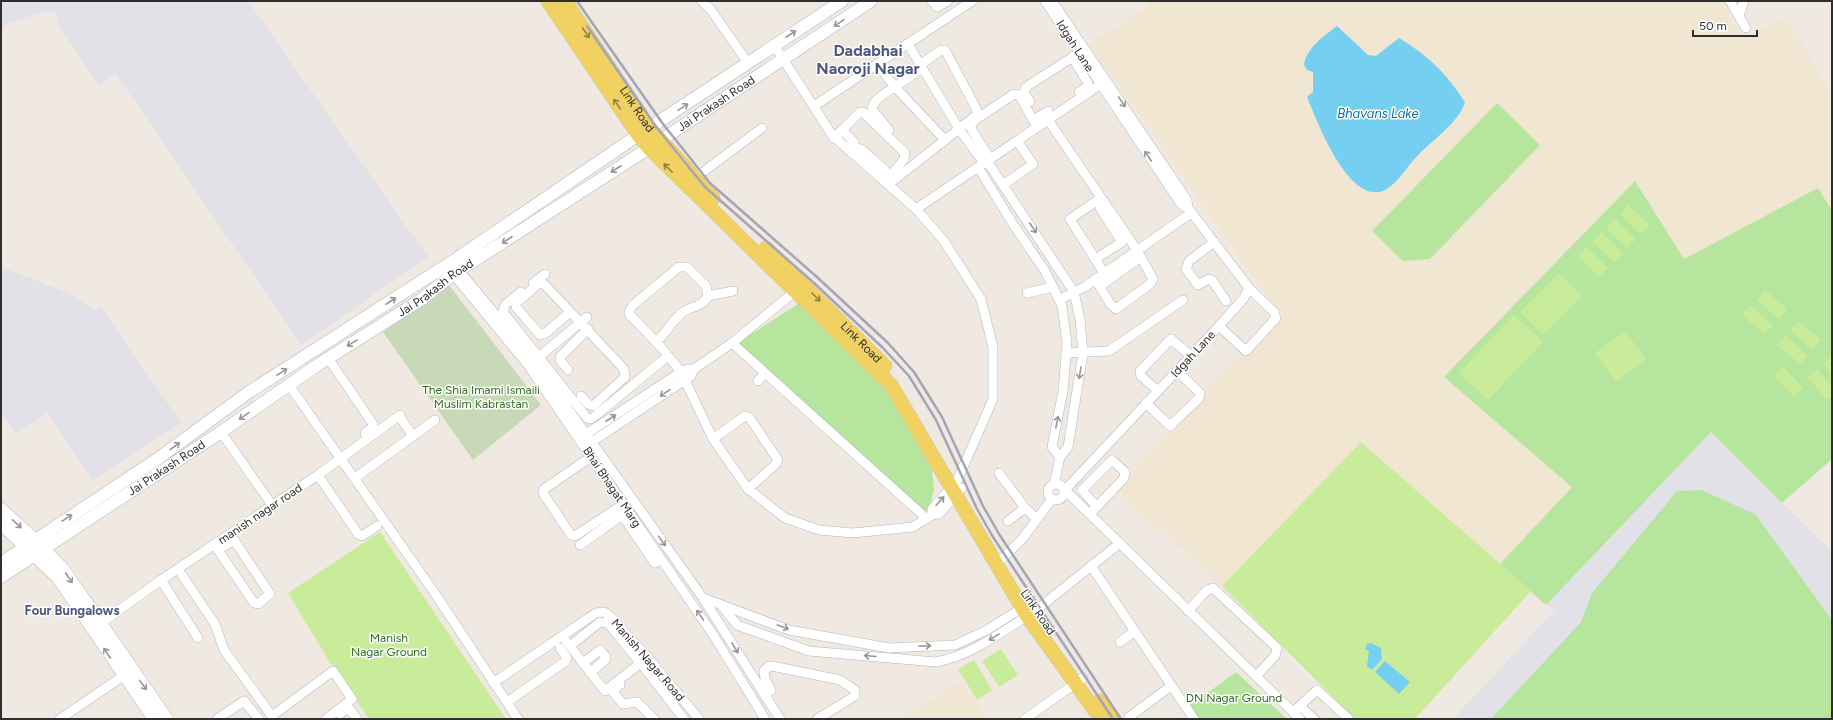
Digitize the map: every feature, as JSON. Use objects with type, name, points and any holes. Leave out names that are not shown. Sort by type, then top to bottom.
[{"type":"main road","name":"Link Road","points":[[548,1],[639,136],[654,145],[689,182],[799,288],[899,380],[956,488],[1028,612],[1079,681]]},
{"type":"main road","name":"Link Road","points":[[564,1],[650,128],[654,145]]},
{"type":"main road","name":"Jai Prakash Road","points":[[1,562],[156,460],[249,392],[654,145],[871,1]]},
{"type":"main road","name":"Jai Prakash Road","points":[[1,577],[221,432],[328,358],[422,299],[452,268],[650,128],[840,2]]},
{"type":"main road","points":[[1,509],[39,552],[58,578],[123,676],[154,719]]},
{"type":"main road","points":[[1,524],[30,542]]},
{"type":"main road","points":[[39,552],[64,570],[167,719]]},
{"type":"main road","points":[[1079,681],[1101,719]]},
{"type":"main road","points":[[1079,681],[1113,719]]},
{"type":"street","points":[[702,1],[748,63]]},
{"type":"street","points":[[932,1],[937,7],[948,1]]},
{"type":"street","points":[[814,106],[972,1]]},
{"type":"street","name":"Idgah Lane","points":[[1045,1],[1076,49],[1103,83],[1163,171],[1187,200],[1190,211],[1249,288],[1244,298],[1191,356],[1179,373],[1064,490]]},
{"type":"street","name":"Idgah Lane","points":[[1052,1],[1089,75],[1103,83]]},
{"type":"street","points":[[1730,1],[1746,28]]},
{"type":"street","points":[[1739,16],[1744,1]]},
{"type":"street","points":[[908,44],[959,129],[1005,188],[1074,292],[1080,319],[1084,353],[1068,447],[1060,458],[1054,484],[1049,489],[1049,494],[1052,499]]},
{"type":"street","points":[[708,296],[706,286],[687,267],[681,266],[633,305],[629,312],[630,315],[668,356],[682,376],[713,439],[748,489],[785,518],[818,530],[853,533],[913,527],[930,517],[939,514],[956,488],[992,400],[993,347],[981,300],[944,241],[916,209],[886,181],[874,166],[864,158],[847,149],[834,138],[774,45]]},
{"type":"street","points":[[1076,49],[1026,87],[1024,92],[1098,200],[1139,254],[1153,281],[1116,309],[1111,305],[1098,283]]},
{"type":"street","points":[[886,181],[917,162],[978,114],[948,53],[945,50],[941,50],[895,87],[879,97],[872,109],[917,162]]},
{"type":"street","points":[[877,64],[895,87],[945,140]]},
{"type":"street","points":[[1078,93],[1087,87],[1089,75]]},
{"type":"street","points":[[916,209],[1017,141],[1043,120],[1103,83]]},
{"type":"street","points":[[1043,120],[1019,95],[1014,94],[975,120],[970,127],[985,163],[997,198],[1045,270],[1062,306],[1067,343],[1063,391],[1052,447],[1060,458]]},
{"type":"street","points":[[834,138],[845,133],[860,112],[863,112],[905,153],[904,159],[886,181]]},
{"type":"street","points":[[689,182],[762,128]]},
{"type":"street","points":[[845,133],[847,149]]},
{"type":"street","points":[[997,198],[1005,188],[1033,164],[1017,141]]},
{"type":"street","points":[[1098,200],[1070,219],[1104,273]]},
{"type":"street","points":[[1096,259],[1122,242],[1098,200]]},
{"type":"street","points":[[1059,300],[1074,292],[1098,283],[1139,254],[1190,211]]},
{"type":"street","points":[[1013,224],[1024,215]]},
{"type":"street","points":[[1214,242],[1189,261],[1186,268],[1198,285],[1209,279],[1212,280],[1226,301]]},
{"type":"street","points":[[1098,283],[1104,273],[1139,254]]},
{"type":"street","points":[[452,268],[470,290],[587,418],[591,419],[668,356]]},
{"type":"street","points":[[534,361],[503,312],[505,305],[545,274]]},
{"type":"street","points":[[570,312],[547,332],[540,335],[516,307],[516,303],[542,283],[570,312],[585,323],[626,373],[622,380],[593,406],[588,404],[581,396]]},
{"type":"street","points":[[1027,293],[1053,287]]},
{"type":"street","points":[[582,437],[682,376],[691,376],[694,369],[732,343],[799,288]]},
{"type":"street","points":[[1219,326],[1246,351],[1276,318],[1275,314],[1249,288]]},
{"type":"street","points":[[656,342],[665,334],[679,315],[684,311],[702,304],[708,296],[732,291]]},
{"type":"street","points":[[1066,353],[1084,353],[1109,350],[1183,300]]},
{"type":"street","points":[[534,361],[585,323]]},
{"type":"street","points":[[568,370],[560,360],[560,357],[585,323]]},
{"type":"street","points":[[1160,393],[1141,376],[1140,371],[1171,339],[1191,356]]},
{"type":"street","points":[[732,343],[930,517]]},
{"type":"street","points":[[328,358],[374,426],[342,455]]},
{"type":"street","name":"Bhai Bhagat Marg","points":[[534,361],[588,445],[591,457],[610,477],[624,510],[642,542],[661,559],[683,590],[717,641],[765,719]]},
{"type":"street","points":[[758,381],[765,373]]},
{"type":"street","points":[[1148,406],[1170,426],[1199,398],[1200,393],[1179,373],[1172,385]]},
{"type":"street","points":[[682,376],[588,445],[610,477],[703,598],[780,719]]},
{"type":"street","points":[[289,385],[342,455],[355,478],[434,592],[518,719]]},
{"type":"street","points":[[342,455],[368,440],[400,416],[413,436]]},
{"type":"street","points":[[713,439],[745,416],[749,417],[778,460],[776,465],[748,489]]},
{"type":"street","points":[[355,478],[436,420]]},
{"type":"street","name":"Manish Nagar Road","points":[[221,432],[272,505]]},
{"type":"street","name":"manish nagar road","points":[[101,623],[161,580],[232,537],[272,505],[318,475],[342,455]]},
{"type":"street","points":[[591,457],[544,489],[543,493],[570,535],[575,536],[624,510]]},
{"type":"street","points":[[1090,514],[1125,476],[1125,472],[1112,460],[1082,490],[1097,506]]},
{"type":"street","points":[[999,473],[1025,508],[1037,519]]},
{"type":"street","points":[[318,475],[358,534],[364,535],[377,526]]},
{"type":"street","points":[[1054,484],[1060,484],[1064,490],[1256,676],[1299,713],[1314,719]]},
{"type":"street","points":[[1052,499],[1057,500],[1062,497],[1064,490]]},
{"type":"street","points":[[1000,562],[1023,538],[1052,499]]},
{"type":"street","points":[[1008,521],[1025,508]]},
{"type":"street","points":[[580,545],[624,510]]},
{"type":"street","points":[[216,547],[254,603],[258,604],[270,594],[232,537]]},
{"type":"street","points":[[720,604],[737,625],[809,651],[936,662],[950,659],[986,642],[1091,566],[1120,543]]},
{"type":"street","points":[[1091,566],[1194,719]]},
{"type":"street","points":[[178,569],[215,624],[224,650],[276,717],[333,671],[352,700],[326,719]]},
{"type":"street","points":[[161,580],[198,638]]},
{"type":"street","points":[[1188,611],[1207,590],[1213,588],[1276,646],[1275,656],[1256,676]]},
{"type":"street","points":[[683,590],[789,630],[890,648],[954,645],[1028,612]]},
{"type":"street","name":"Manish Nagar Road","points":[[493,683],[596,613],[604,612],[610,616],[645,662],[699,719]]},
{"type":"street","points":[[570,646],[600,622],[604,621],[608,623],[645,662],[684,719]]},
{"type":"street","points":[[1120,642],[1135,631]]},
{"type":"street","points":[[717,641],[727,635]]},
{"type":"street","points":[[562,636],[590,673],[606,691],[645,662]]},
{"type":"street","points":[[507,702],[566,661],[567,658],[560,648]]},
{"type":"street","points":[[583,663],[600,650],[606,657],[606,659],[590,673]]},
{"type":"street","points":[[645,662],[612,691],[623,704],[637,702],[654,719]]},
{"type":"street","points":[[764,695],[771,690],[765,679],[764,671],[766,668],[772,666],[840,680],[855,690],[855,696],[817,719]]},
{"type":"street","points":[[60,719],[123,676]]},
{"type":"street","points":[[1025,719],[1079,681]]},
{"type":"street","points":[[1128,717],[1172,686]]},
{"type":"street","points":[[1299,713],[1317,690],[1349,719]]},
{"type":"street","points":[[217,719],[244,701],[259,719]]},
{"type":"street","points":[[333,719],[349,708],[357,719]]},
{"type":"shaded area","points":[[1,1],[248,1],[428,257],[301,345],[116,74],[99,86],[57,22],[56,12],[40,13],[9,23],[1,28]]},
{"type":"shaded area","points":[[1146,1],[1721,1],[1744,38],[1787,17],[1832,96],[1832,459],[1782,503],[1711,432],[1546,605],[1361,442],[1222,586],[1116,491],[1278,312],[1090,44],[1149,6]]},
{"type":"shaded area","points":[[1,267],[66,292],[94,310],[101,306],[181,423],[92,481],[48,413],[16,434],[1,412]]},
{"type":"shaded area","points":[[1711,432],[1832,552],[1832,719],[1453,719],[1555,610],[1546,605]]},
{"type":"shaded area","points":[[961,681],[987,719],[904,719]]},
{"type":"green space","points":[[1497,103],[1540,145],[1430,259],[1403,261],[1372,231]]},
{"type":"green space","points":[[1635,181],[1684,259],[1818,188],[1832,211],[1832,459],[1782,503],[1711,432],[1546,605],[1500,564],[1572,487],[1444,377]]},
{"type":"green space","points":[[1628,205],[1650,225],[1641,234],[1620,214]]},
{"type":"green space","points":[[1615,219],[1636,239],[1627,248],[1606,228]]},
{"type":"green space","points":[[1601,232],[1623,253],[1614,262],[1592,241]]},
{"type":"green space","points":[[1586,247],[1608,268],[1599,277],[1577,256]]},
{"type":"green space","points":[[1560,273],[1582,296],[1543,335],[1520,312]]},
{"type":"green space","name":"The Shia Imami Ismaili Muslim Kabrastan","points":[[449,285],[541,405],[473,460],[383,332]]},
{"type":"green space","points":[[1765,290],[1787,309],[1779,319],[1757,300]]},
{"type":"green space","points":[[801,302],[890,391],[932,469],[934,489],[929,509],[925,511],[736,344]]},
{"type":"green space","points":[[1750,305],[1773,325],[1765,334],[1742,315]]},
{"type":"green space","points":[[1514,315],[1543,342],[1488,400],[1459,373]]},
{"type":"green space","points":[[1798,321],[1821,340],[1813,350],[1790,331]]},
{"type":"green space","points":[[1625,331],[1646,359],[1616,382],[1595,353]]},
{"type":"green space","points":[[1785,336],[1808,355],[1800,364],[1777,345]]},
{"type":"green space","points":[[1832,356],[1832,375],[1823,364]]},
{"type":"green space","points":[[1783,367],[1803,388],[1794,397],[1774,376]]},
{"type":"green space","points":[[1817,369],[1832,386],[1832,395],[1826,399],[1808,377]]},
{"type":"green space","points":[[1361,442],[1531,591],[1415,719],[1355,719],[1222,586]]},
{"type":"green space","points":[[1701,490],[1755,514],[1832,620],[1832,719],[1491,719],[1581,622],[1592,593],[1677,491]]},
{"type":"green space","name":"Manish Nagar Ground","points":[[380,532],[506,719],[369,719],[335,671],[288,593]]},
{"type":"green space","points":[[1001,649],[1018,675],[999,687],[982,661]]},
{"type":"green space","points":[[974,660],[992,690],[977,700],[958,669]]},
{"type":"green space","name":"DN Nagar Ground","points":[[1236,672],[1287,719],[1196,719],[1188,707]]},
{"type":"water","name":"Bhavans Lake","points":[[1337,26],[1368,55],[1376,56],[1399,38],[1420,52],[1436,66],[1451,82],[1465,102],[1458,116],[1452,123],[1415,158],[1390,187],[1385,190],[1372,192],[1359,186],[1347,174],[1336,159],[1318,124],[1307,97],[1313,92],[1313,72],[1307,70],[1304,65],[1308,53],[1316,43]]},
{"type":"water","points":[[1371,643],[1381,648],[1382,659],[1372,670],[1367,666],[1369,651],[1365,649],[1367,644]]},
{"type":"water","points":[[1385,661],[1410,682],[1399,694],[1375,672]]},
{"type":"railway","points":[[577,1],[663,124],[710,183],[818,278],[888,343],[914,372],[942,417],[983,506],[999,534],[1121,719]]},
{"type":"railway","points":[[587,26],[657,128],[705,187],[814,283],[883,348],[909,376],[936,420],[977,509],[993,537],[1113,719]]},
{"type":"district","name":"Dadabhai Naoroji Nagar","points":[[868,59]]},
{"type":"district","name":"Four Bungalows","points":[[72,610]]}]
